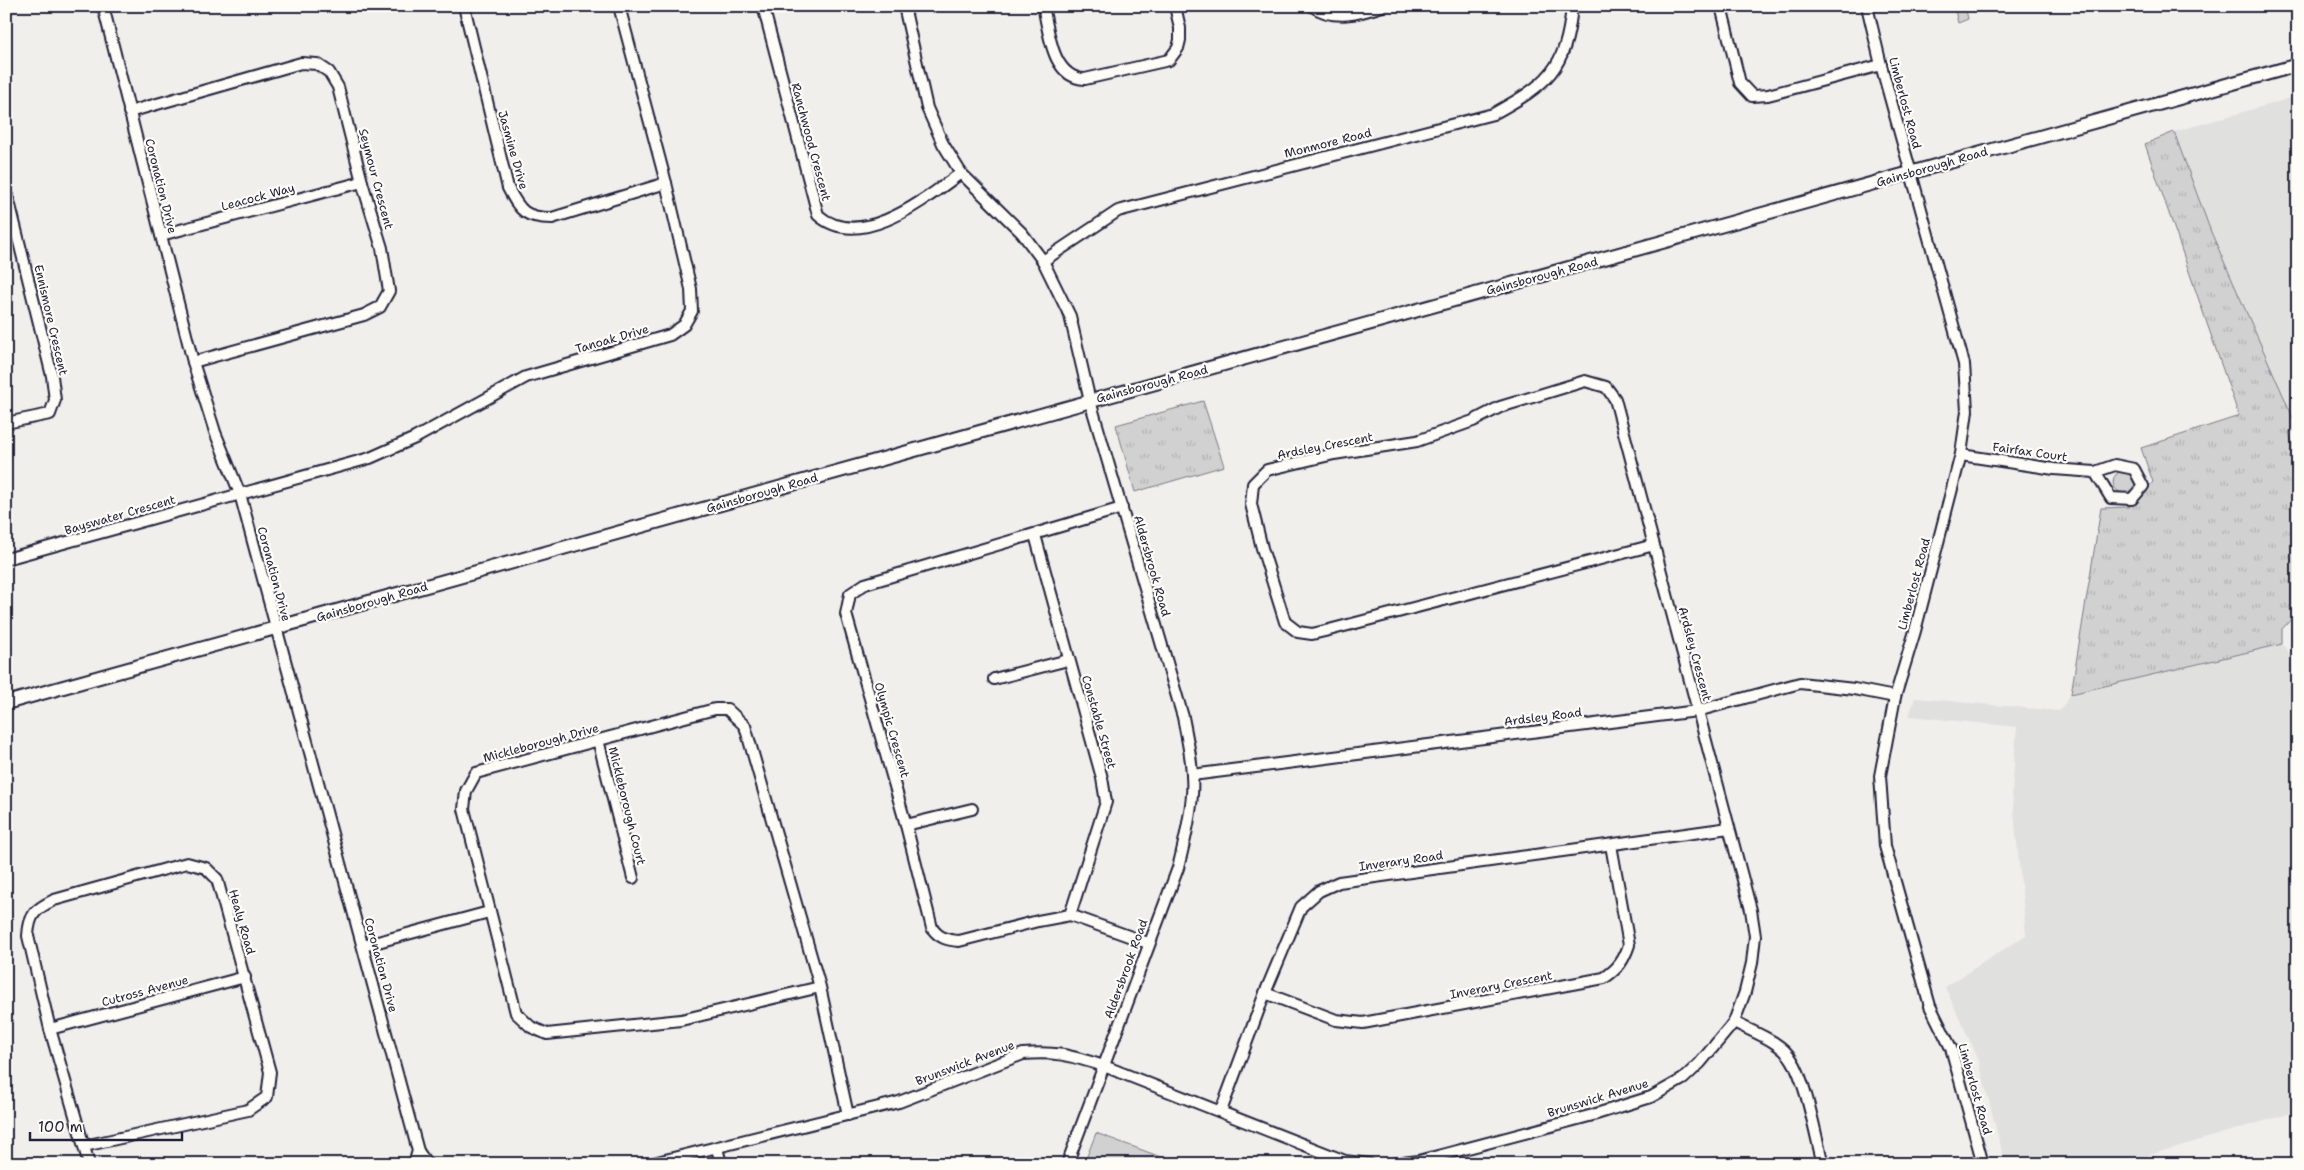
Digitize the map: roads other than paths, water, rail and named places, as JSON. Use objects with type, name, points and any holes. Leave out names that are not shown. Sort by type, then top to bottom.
[{"type":"main road","name":"Gainsborough Road","points":[[6,703],[2298,65]]},
{"type":"street","name":"Coronation Drive","points":[[103,6],[193,362],[215,432],[240,494],[418,1150],[426,1164]]},
{"type":"street","name":"Jasmine Drive","points":[[464,6],[508,188],[517,205],[533,218],[552,218],[666,183]]},
{"type":"street","name":"Tanoak Drive","points":[[240,494],[370,458],[415,438],[526,377],[670,335],[684,326],[692,312],[691,289],[666,183],[619,6]]},
{"type":"street","name":"Ranchwood Crescent","points":[[763,6],[818,215],[825,221],[833,226],[872,225],[894,217],[920,203],[960,173]]},
{"type":"street","name":"Aldersbrook Road","points":[[904,6],[927,108],[943,144],[960,173],[1022,233],[1043,261],[1070,316],[1090,401],[1183,717],[1191,756],[1192,793],[1188,827],[1178,868],[1148,943],[1067,1164]]},
{"type":"street","points":[[1043,6],[1058,63],[1066,73],[1085,80],[1169,60],[1178,48],[1180,40],[1180,28],[1175,6]]},
{"type":"street","points":[[1312,6],[1324,14],[1338,16],[1382,6]]},
{"type":"street","name":"Monmore Road","points":[[1043,261],[1118,211],[1493,114],[1530,94],[1553,71],[1565,51],[1572,6]]},
{"type":"street","points":[[1721,6],[1740,83],[1752,96],[1768,95],[1881,65]]},
{"type":"street","name":"Limberlost Road","points":[[1867,6],[1881,65],[1964,364],[1967,411],[1961,455],[1915,630],[1895,697],[1880,776],[1884,846],[1930,1006],[1951,1048],[1984,1164]]},
{"type":"street","name":"Seymour Crescent","points":[[129,112],[301,63],[317,64],[329,72],[338,87],[362,182],[386,265],[389,291],[380,307],[364,315],[193,362]]},
{"type":"street","name":"Leacock Way","points":[[161,234],[362,182]]},
{"type":"street","name":"Ennismore Crescent","points":[[6,189],[52,376],[55,400],[50,414],[6,423]]},
{"type":"street","name":"Ardsley Crescent","points":[[1654,545],[1329,630],[1312,634],[1298,632],[1285,622],[1278,602],[1251,504],[1253,484],[1267,470],[1334,454],[1417,441],[1473,421],[1500,407],[1585,381],[1606,387],[1614,399],[1654,545],[1697,710]]},
{"type":"street","name":"Fairfax Court","points":[[1961,455],[2054,469],[2095,472],[2115,465],[2134,469],[2143,486],[2132,499],[2111,498],[2095,472]]},
{"type":"street","name":"Bayswater Crescent","points":[[6,559],[240,494]]},
{"type":"street","name":"Olympic Crescent","points":[[1070,915],[1038,921],[960,941],[948,940],[938,935],[932,928],[906,826],[846,614],[850,594],[864,584],[1122,508]]},
{"type":"street","name":"Constable Street","points":[[1035,535],[1102,778],[1106,802],[1070,915]]},
{"type":"street","points":[[994,679],[1068,660]]},
{"type":"street","name":"Ardsley Road","points":[[1192,775],[1697,710],[1800,683],[1854,689],[1895,697]]},
{"type":"street","name":"Mickleborough Drive","points":[[820,987],[681,1020],[547,1034],[531,1027],[516,1013],[464,809],[466,791],[476,773],[715,709],[727,709],[745,726],[820,987],[848,1115]]},
{"type":"street","name":"Brunswick Avenue","points":[[1392,1164],[1419,1161],[1594,1115],[1650,1097],[1683,1079],[1734,1022],[1745,992],[1752,963],[1755,936],[1751,910],[1697,710]]},
{"type":"street","name":"Mickleborough Court","points":[[598,740],[633,878]]},
{"type":"street","points":[[906,826],[972,809]]},
{"type":"street","name":"Inverary Road","points":[[1221,1111],[1265,993],[1301,907],[1319,891],[1339,882],[1611,846],[1729,828]]},
{"type":"street","name":"Inverary Crescent","points":[[1265,993],[1336,1020],[1363,1023],[1604,978],[1617,969],[1625,957],[1629,945],[1611,846]]},
{"type":"street","name":"Healy Road","points":[[84,1146],[248,1110],[267,1097],[270,1072],[245,977],[217,880],[206,868],[187,863],[54,900],[41,906],[28,920],[28,936],[50,1029],[89,1164]]},
{"type":"street","points":[[363,946],[489,912]]},
{"type":"street","points":[[1070,915],[1148,943]]},
{"type":"street","name":"Cutross Avenue","points":[[50,1029],[245,977]]},
{"type":"street","points":[[1734,1022],[1778,1046],[1792,1059],[1802,1084],[1823,1164]]},
{"type":"street","name":"Brunswick Avenue","points":[[649,1164],[900,1102],[1023,1054],[1063,1053],[1104,1066],[1221,1111],[1345,1162],[1369,1164]]},
{"type":"street","points":[[717,1148],[720,1164]]},
{"type":"street","points":[[414,1164],[418,1150]]}]
